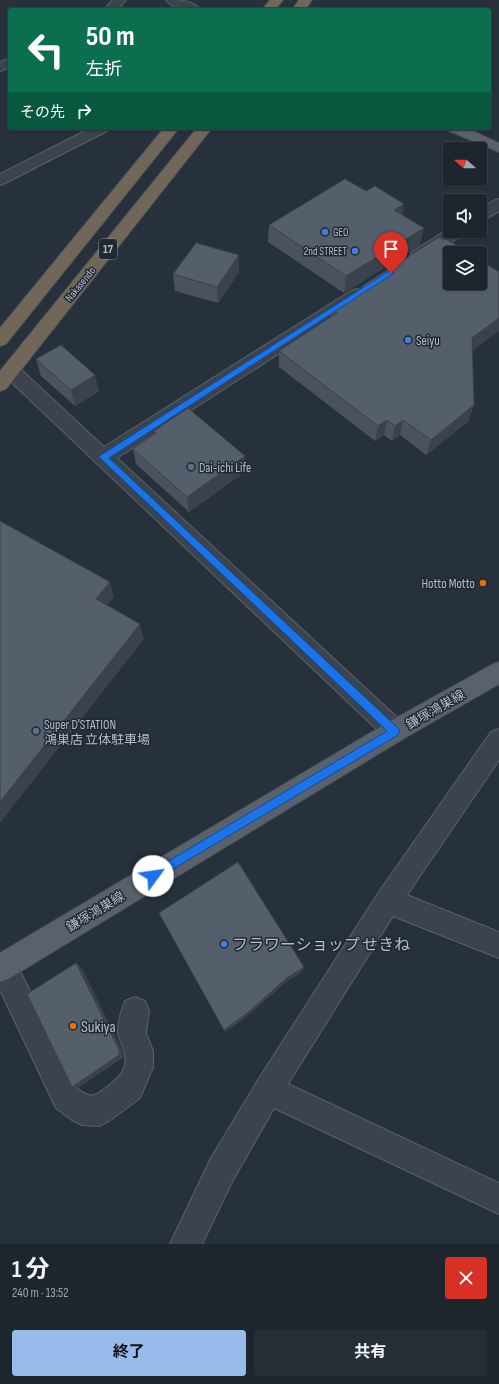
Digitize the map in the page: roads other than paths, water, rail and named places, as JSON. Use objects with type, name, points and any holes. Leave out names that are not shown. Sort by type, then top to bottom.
[{"type":"highway","points":[[270,8],[277,0]]},
{"type":"highway","points":[[300,8],[306,0]]},
{"type":"highway","name":"17","points":[[0,340],[170,130]]},
{"type":"highway","name":"Nakasendo","points":[[5,378],[203,130]]},
{"type":"main road","points":[[458,130],[499,148]]},
{"type":"main road","name":"鎌塚鴻巣線","points":[[1,967],[395,731],[499,672]]},
{"type":"street","points":[[112,8],[120,0]]},
{"type":"street","points":[[172,0],[190,8]]},
{"type":"street","points":[[0,180],[98,130]]},
{"type":"street","points":[[487,212],[499,204]]},
{"type":"street","points":[[403,265],[445,238]]},
{"type":"street","points":[[103,457],[370,286]]},
{"type":"street","points":[[5,378],[103,457],[395,731]]},
{"type":"street","points":[[186,1244],[222,1169],[268,1090],[388,901],[499,740]]},
{"type":"street","points":[[388,901],[499,945]]},
{"type":"street","points":[[1,967],[66,1098],[82,1110],[99,1111],[130,1088],[138,1067],[139,1051],[132,1033],[135,1011]]},
{"type":"street","points":[[268,1090],[499,1199]]},
{"type":"place","name":"GEO","points":[[325,232]]},
{"type":"place","name":"2nd STREET","points":[[355,251]]},
{"type":"place","name":"Seiyu","points":[[408,340]]},
{"type":"place","name":"Dai-ichi Life","points":[[191,467]]},
{"type":"place","name":"Hotto Motto","points":[[483,583]]},
{"type":"place","name":"Super D'STATION 鴻巣店 立体駐車場","points":[[36,731]]},
{"type":"place","name":"フラワーショップ せきね","points":[[224,944]]},
{"type":"place","name":"Sukiya","points":[[73,1026]]}]
